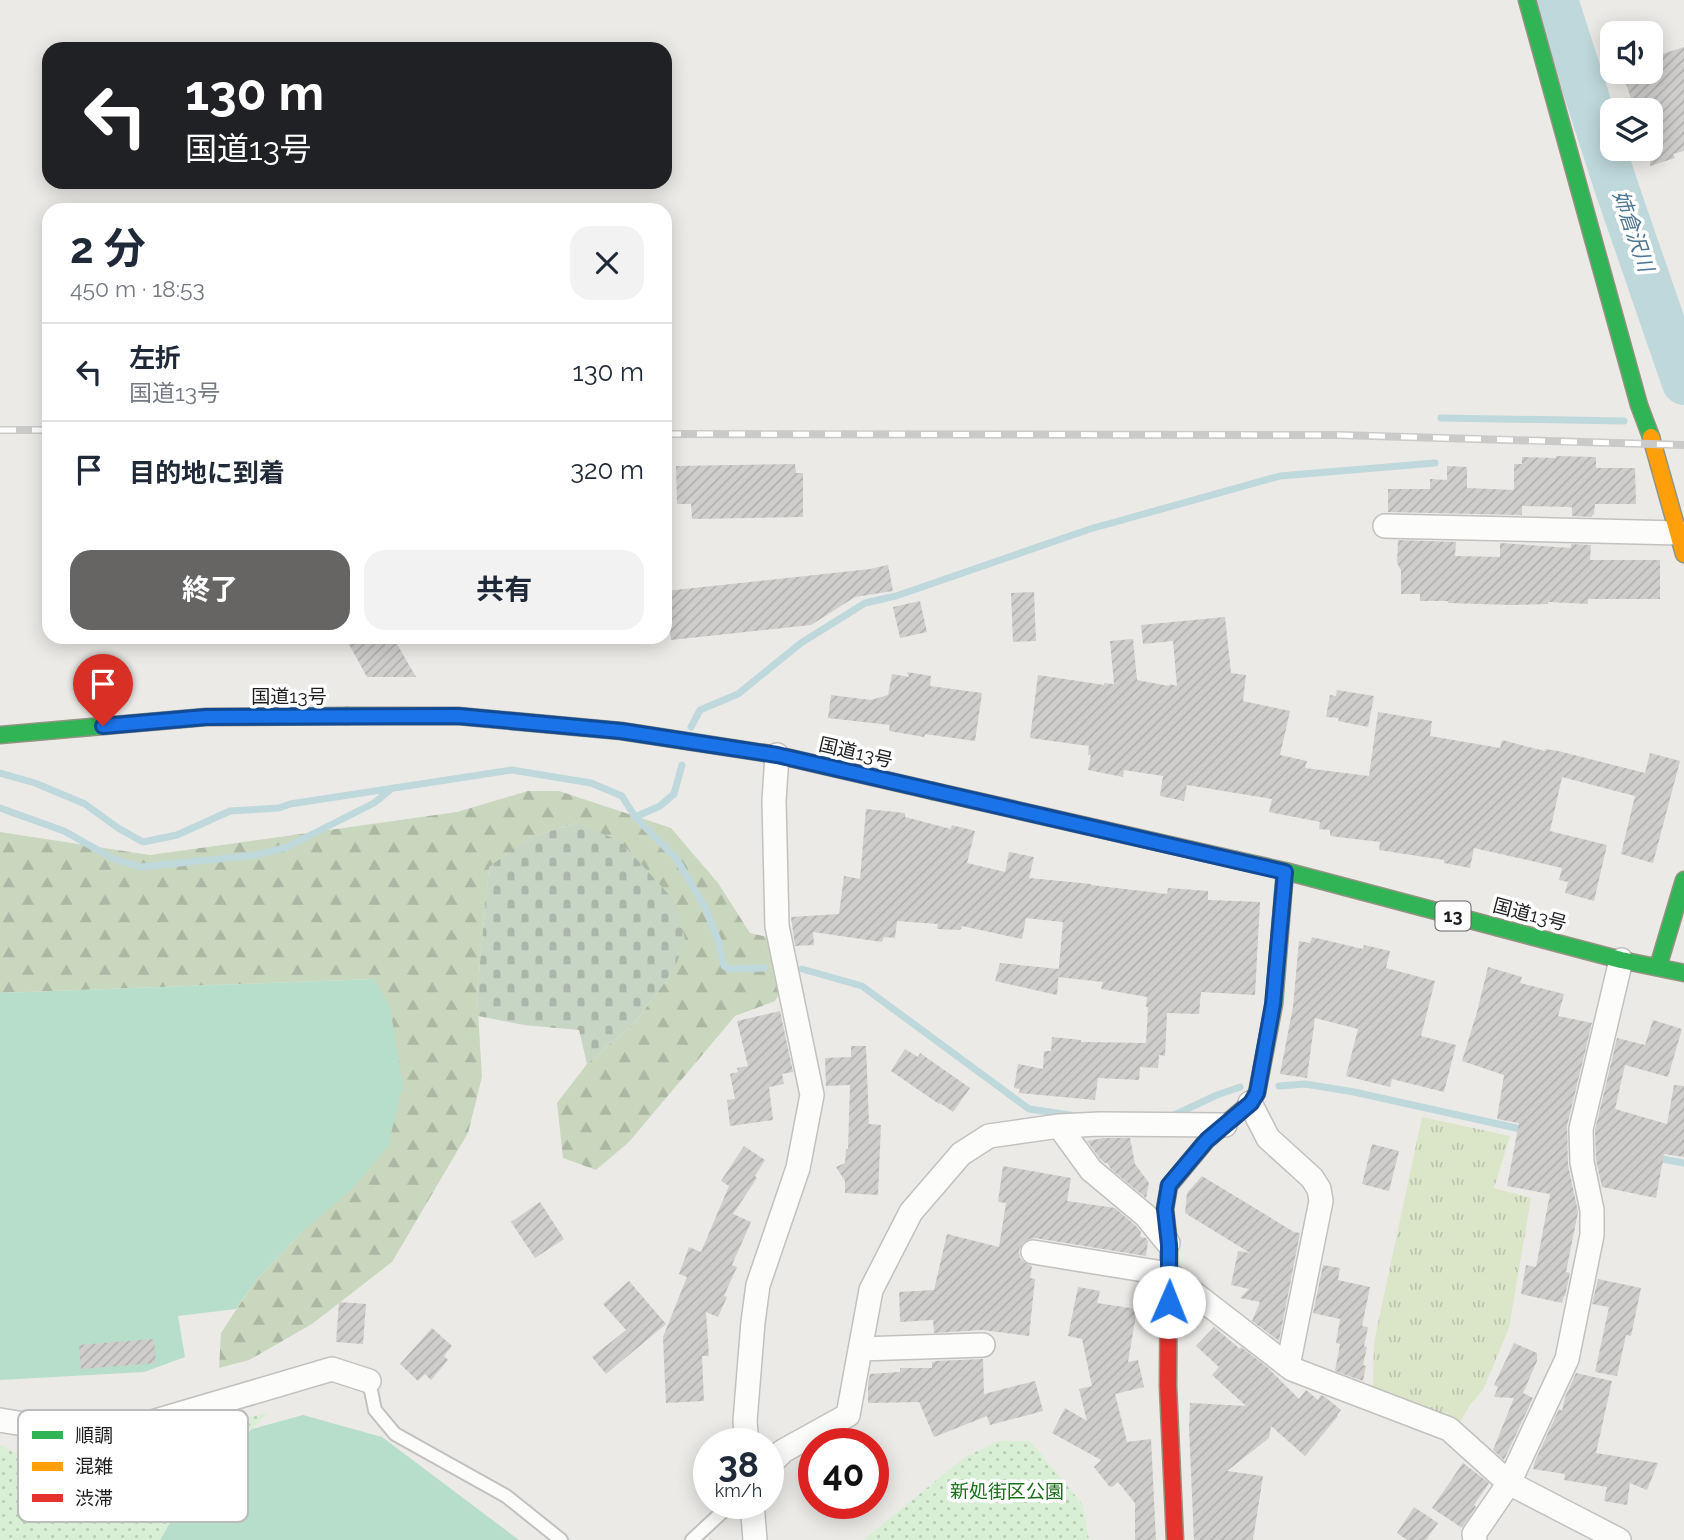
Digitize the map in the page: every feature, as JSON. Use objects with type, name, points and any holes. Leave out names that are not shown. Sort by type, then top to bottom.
[{"type":"main road","points":[[1527,0],[1639,404],[1654,445],[1681,544]]},
{"type":"main road","name":"国道13号","points":[[0,735],[206,717],[458,716],[621,731],[777,755],[1285,872],[1620,960],[1684,973]]},
{"type":"main road","points":[[1175,1540],[1168,1386],[1169,1245],[1165,1209],[1169,1185],[1207,1140],[1251,1103],[1257,1093],[1273,1004],[1285,872]]},
{"type":"main road","points":[[1658,967],[1684,880]]},
{"type":"street","points":[[1385,526],[1681,544]]},
{"type":"street","points":[[746,1428],[758,1285],[798,1168],[812,1095],[778,926],[774,801],[777,755]]},
{"type":"street","points":[[1475,1540],[1474,1534],[1509,1483],[1567,1359],[1592,1235],[1592,1210],[1582,1161],[1581,1129],[1620,960]]},
{"type":"street","points":[[1251,1103],[1268,1138],[1312,1178],[1320,1189],[1321,1201],[1288,1366]]},
{"type":"street","points":[[784,1450],[848,1415],[871,1290],[911,1212],[961,1154],[989,1136],[1059,1126],[1225,1125]]},
{"type":"street","points":[[1059,1126],[1091,1170],[1146,1216],[1169,1245]]},
{"type":"street","points":[[1032,1252],[1169,1274],[1288,1366],[1449,1429],[1509,1483],[1619,1540]]},
{"type":"street","points":[[860,1349],[983,1345]]},
{"type":"street","points":[[193,1410],[332,1369],[369,1381]]},
{"type":"street","points":[[0,1420],[18,1423]]},
{"type":"street","points":[[753,1519],[755,1540]]},
{"type":"lane","points":[[369,1381],[375,1410],[395,1434],[506,1496],[561,1540]]},
{"type":"lane","points":[[692,1540],[715,1519]]},
{"type":"green space","points":[[528,791],[559,791],[671,828],[718,883],[750,933],[771,938],[786,980],[775,1001],[735,1016],[629,1142],[596,1170],[563,1158],[557,1103],[587,1064],[637,1020],[675,968],[576,823],[529,838],[489,868],[477,995],[482,1077],[468,1133],[392,1262],[312,1324],[249,1360],[219,1368],[221,1333],[255,1281],[301,1233],[374,979],[0,993],[0,832],[150,855],[457,812]]},
{"type":"green space","points":[[576,823],[620,841],[673,899],[685,938],[675,968],[637,1020],[587,1064],[579,1030],[524,1025],[478,1016],[477,995],[489,867],[529,838]]},
{"type":"green space","points":[[374,979],[390,1007],[403,1085],[388,1146],[354,1187],[301,1233],[255,1281],[236,1309],[178,1316],[185,1357],[144,1372],[0,1380],[0,993]]},
{"type":"green space","points":[[1422,1117],[1510,1136],[1494,1188],[1531,1198],[1509,1328],[1483,1390],[1469,1406],[1460,1423],[1373,1388],[1374,1342]]},
{"type":"green space","points":[[268,1413],[248,1433],[248,1417]]},
{"type":"green space","points":[[303,1415],[382,1437],[519,1540],[160,1540],[170,1522],[248,1522],[248,1433],[252,1429]]},
{"type":"green space","name":"新処街区公園","points":[[998,1441],[1030,1441],[1083,1505],[1089,1540],[863,1540],[965,1457]]},
{"type":"green space","points":[[0,1445],[18,1454],[18,1522],[170,1522],[160,1540],[0,1540]]},
{"type":"building","points":[[1684,47],[1684,151],[1673,154],[1675,158],[1650,166],[1650,161],[1663,161],[1663,98],[1631,98],[1626,84],[1663,84],[1663,54]]},
{"type":"building","points":[[1522,457],[1596,457],[1596,468],[1635,468],[1636,504],[1595,504],[1592,517],[1572,516],[1572,507],[1522,506],[1522,515],[1388,512],[1388,489],[1430,489],[1430,479],[1447,480],[1447,466],[1467,467],[1467,488],[1514,490],[1514,464],[1522,464]]},
{"type":"building","points":[[795,464],[796,473],[803,473],[803,517],[692,519],[691,504],[677,504],[676,466]]},
{"type":"building","points":[[1398,540],[1456,542],[1455,556],[1500,557],[1500,543],[1571,548],[1571,544],[1591,545],[1590,560],[1660,560],[1660,599],[1588,599],[1588,604],[1548,602],[1512,605],[1420,601],[1420,594],[1401,594],[1401,570],[1397,563]]},
{"type":"building","points":[[888,565],[893,591],[855,597],[811,625],[672,640],[672,590]]},
{"type":"building","points":[[1034,592],[1036,641],[1013,642],[1011,593]]},
{"type":"building","points":[[920,601],[927,632],[900,638],[893,607]]},
{"type":"building","points":[[1225,617],[1231,673],[1246,675],[1243,701],[1290,711],[1280,755],[1307,761],[1305,768],[1369,776],[1378,712],[1432,721],[1430,736],[1500,748],[1502,740],[1645,773],[1650,753],[1680,761],[1653,863],[1621,854],[1635,796],[1562,777],[1550,831],[1607,845],[1594,901],[1565,893],[1568,882],[1559,880],[1562,868],[1474,848],[1470,868],[1444,863],[1444,860],[1379,850],[1380,842],[1330,836],[1330,830],[1319,829],[1320,822],[1269,812],[1272,799],[1187,785],[1184,801],[1160,796],[1163,776],[1124,770],[1123,777],[1088,770],[1091,755],[1088,755],[1089,746],[1030,738],[1038,675],[1104,685],[1114,684],[1110,641],[1133,639],[1137,680],[1177,686],[1173,641],[1143,644],[1141,625]]},
{"type":"building","points":[[349,644],[397,644],[416,677],[367,677]]},
{"type":"building","points":[[907,672],[931,676],[930,686],[982,693],[975,741],[925,734],[924,737],[889,731],[890,725],[828,718],[831,695],[871,700],[888,695],[892,674],[909,677]]},
{"type":"building","points":[[1337,690],[1374,696],[1368,727],[1326,717],[1330,695],[1336,696]]},
{"type":"building","points":[[866,809],[905,813],[905,817],[951,829],[952,825],[975,831],[967,863],[1005,872],[1009,852],[1034,857],[1029,878],[1167,894],[1168,888],[1208,891],[1208,900],[1260,902],[1255,995],[1201,992],[1199,1014],[1167,1013],[1165,1056],[1159,1055],[1158,1068],[1140,1067],[1139,1080],[1098,1078],[1095,1100],[1019,1093],[1020,1089],[1014,1088],[1018,1064],[1043,1069],[1044,1051],[1051,1051],[1052,1037],[1081,1042],[1146,1043],[1147,997],[1101,989],[1103,982],[1058,977],[1063,922],[1026,918],[1022,939],[962,926],[959,930],[937,929],[938,924],[897,921],[895,938],[884,937],[882,942],[813,932],[814,945],[795,946],[791,917],[839,914],[844,876],[860,879]]},
{"type":"building","points":[[1312,937],[1363,949],[1364,945],[1390,951],[1386,968],[1435,981],[1421,1036],[1456,1045],[1444,1092],[1392,1079],[1390,1087],[1346,1076],[1358,1029],[1315,1018],[1307,1078],[1280,1074],[1293,1007],[1299,941],[1310,943]]},
{"type":"building","points":[[1000,963],[1059,969],[1057,995],[995,981]]},
{"type":"building","points":[[1488,967],[1522,977],[1520,983],[1564,994],[1558,1016],[1592,1023],[1567,1126],[1568,1165],[1578,1212],[1566,1272],[1570,1273],[1562,1303],[1521,1294],[1526,1265],[1536,1267],[1550,1194],[1507,1186],[1519,1123],[1497,1119],[1504,1075],[1462,1061]]},
{"type":"building","points":[[780,1011],[793,1072],[782,1074],[784,1084],[769,1087],[773,1120],[730,1126],[727,1100],[735,1099],[730,1074],[738,1072],[737,1068],[748,1066],[737,1021]]},
{"type":"building","points":[[1653,1020],[1682,1029],[1668,1077],[1625,1065],[1615,1109],[1667,1124],[1674,1085],[1684,1086],[1684,1157],[1664,1154],[1656,1198],[1602,1187],[1596,1160],[1595,1130],[1617,1038],[1645,1045]]},
{"type":"building","points":[[851,1046],[866,1046],[869,1124],[881,1125],[878,1195],[845,1193],[845,1181],[836,1167],[845,1163],[848,1149],[850,1085],[826,1086],[825,1058],[851,1057]]},
{"type":"building","points":[[905,1049],[918,1057],[920,1053],[970,1088],[953,1112],[891,1071]]},
{"type":"building","points":[[1130,1138],[1135,1164],[1149,1183],[1146,1198],[1101,1160],[1087,1141]]},
{"type":"building","points":[[1372,1144],[1399,1151],[1389,1191],[1362,1184]]},
{"type":"building","points":[[744,1146],[765,1160],[755,1176],[757,1178],[733,1214],[751,1222],[732,1265],[737,1267],[724,1296],[727,1297],[718,1317],[706,1312],[709,1356],[702,1356],[704,1401],[666,1403],[663,1337],[687,1277],[679,1274],[689,1247],[701,1252],[729,1186],[721,1181]]},
{"type":"building","points":[[1003,1166],[1071,1178],[1067,1201],[1115,1208],[1136,1226],[1141,1232],[1140,1237],[1148,1241],[1146,1256],[1035,1238],[1023,1243],[1019,1250],[1020,1258],[1032,1266],[1030,1278],[1035,1279],[1029,1336],[982,1330],[934,1333],[933,1320],[900,1322],[899,1292],[934,1290],[947,1234],[999,1247],[1006,1203],[998,1202]]},
{"type":"building","points":[[1202,1176],[1294,1232],[1300,1233],[1279,1341],[1252,1321],[1260,1302],[1240,1298],[1249,1289],[1231,1285],[1238,1251],[1250,1253],[1185,1213],[1187,1193]]},
{"type":"building","points":[[540,1202],[564,1239],[535,1258],[511,1222]]},
{"type":"building","points":[[1323,1265],[1340,1268],[1338,1280],[1370,1287],[1362,1326],[1368,1327],[1364,1346],[1367,1347],[1363,1381],[1335,1371],[1340,1344],[1336,1343],[1340,1319],[1313,1313]]},
{"type":"building","points":[[1598,1279],[1641,1288],[1631,1336],[1626,1335],[1617,1376],[1595,1372],[1609,1307],[1592,1304]]},
{"type":"building","points":[[629,1281],[666,1324],[606,1374],[592,1357],[626,1330],[603,1304]]},
{"type":"building","points":[[1078,1287],[1100,1291],[1097,1303],[1137,1309],[1128,1362],[1138,1360],[1144,1387],[1115,1394],[1127,1442],[1151,1439],[1156,1540],[1135,1540],[1135,1503],[1118,1482],[1112,1487],[1109,1486],[1094,1467],[1101,1460],[1052,1433],[1065,1408],[1087,1421],[1079,1389],[1092,1386],[1082,1339],[1068,1336]]},
{"type":"building","points":[[339,1302],[366,1304],[363,1344],[336,1342]]},
{"type":"building","points":[[1214,1327],[1267,1367],[1299,1399],[1306,1390],[1318,1400],[1321,1395],[1325,1397],[1341,1410],[1305,1456],[1271,1426],[1269,1438],[1227,1471],[1263,1476],[1253,1540],[1194,1540],[1190,1403],[1246,1406],[1212,1375],[1219,1367],[1196,1346]]},
{"type":"building","points":[[432,1328],[452,1346],[444,1356],[448,1360],[431,1380],[425,1374],[418,1381],[400,1364]]},
{"type":"building","points":[[154,1339],[156,1363],[81,1369],[79,1345]]},
{"type":"building","points":[[1514,1343],[1537,1353],[1537,1361],[1523,1393],[1533,1398],[1504,1460],[1493,1450],[1514,1398],[1494,1397],[1498,1387],[1494,1385]]},
{"type":"building","points":[[983,1359],[984,1394],[1035,1381],[1043,1411],[990,1425],[987,1416],[934,1437],[919,1402],[868,1403],[870,1374],[900,1372],[900,1368],[932,1368],[932,1362],[935,1361]]},
{"type":"building","points":[[1576,1373],[1612,1381],[1596,1453],[1658,1463],[1647,1490],[1630,1483],[1627,1505],[1604,1501],[1607,1487],[1564,1480],[1565,1474],[1533,1469],[1559,1409],[1562,1411]]},
{"type":"building","points":[[1463,1463],[1489,1483],[1462,1528],[1432,1508]]},
{"type":"building","points":[[1414,1507],[1438,1523],[1426,1540],[1407,1540],[1397,1533]]},
{"type":"waterway","name":"姉倉沢川","points":[[1556,0],[1684,383]]},
{"type":"waterway","points":[[1441,418],[1624,421]]},
{"type":"waterway","points":[[691,727],[700,710],[738,694],[801,643],[865,603],[896,596],[1090,529],[1280,476],[1435,463]]},
{"type":"waterway","points":[[0,773],[35,783],[85,804],[143,842],[177,835],[230,811],[279,808],[290,804],[512,770],[591,783],[622,796],[635,817],[660,806],[674,794],[682,765]]},
{"type":"waterway","points":[[0,808],[64,831],[114,859],[141,867],[257,855],[287,847],[374,803],[390,790]]},
{"type":"waterway","points":[[635,817],[676,858],[706,909],[719,943],[724,966],[731,969],[765,968]]},
{"type":"waterway","points":[[802,969],[862,986],[1029,1109],[1070,1115]]},
{"type":"waterway","points":[[1279,1086],[1305,1084],[1354,1092],[1525,1130]]},
{"type":"waterway","points":[[1172,1116],[1240,1087]]},
{"type":"waterway","points":[[1656,1158],[1684,1163]]},
{"type":"railway","points":[[0,430],[42,430]]},
{"type":"railway","points":[[672,434],[1339,435],[1684,445]]},
{"type":"traffic: fast","points":[[1527,0],[1639,405],[1651,437]]},
{"type":"traffic: fast","points":[[0,735],[206,717],[347,716]]},
{"type":"traffic: fast","points":[[1236,860],[1621,960],[1684,973]]},
{"type":"traffic: fast","points":[[1169,1186],[1207,1140],[1250,1103],[1257,1093],[1274,1004],[1285,871]]},
{"type":"traffic: fast","points":[[1658,967],[1684,880]]},
{"type":"traffic: slow","points":[[1651,437],[1684,554]]},
{"type":"traffic: slow","points":[[347,716],[458,716],[621,731],[777,755],[933,791]]},
{"type":"traffic: jam","points":[[933,791],[1236,860]]},
{"type":"traffic: jam","points":[[1169,1186],[1165,1209],[1169,1245],[1168,1386],[1175,1540]]},
{"type":"route","points":[[103,726],[206,717],[458,716],[621,731],[777,755],[1285,872],[1273,1004],[1257,1093],[1251,1103],[1207,1140],[1169,1185],[1165,1209],[1169,1245],[1169,1302]]}]
